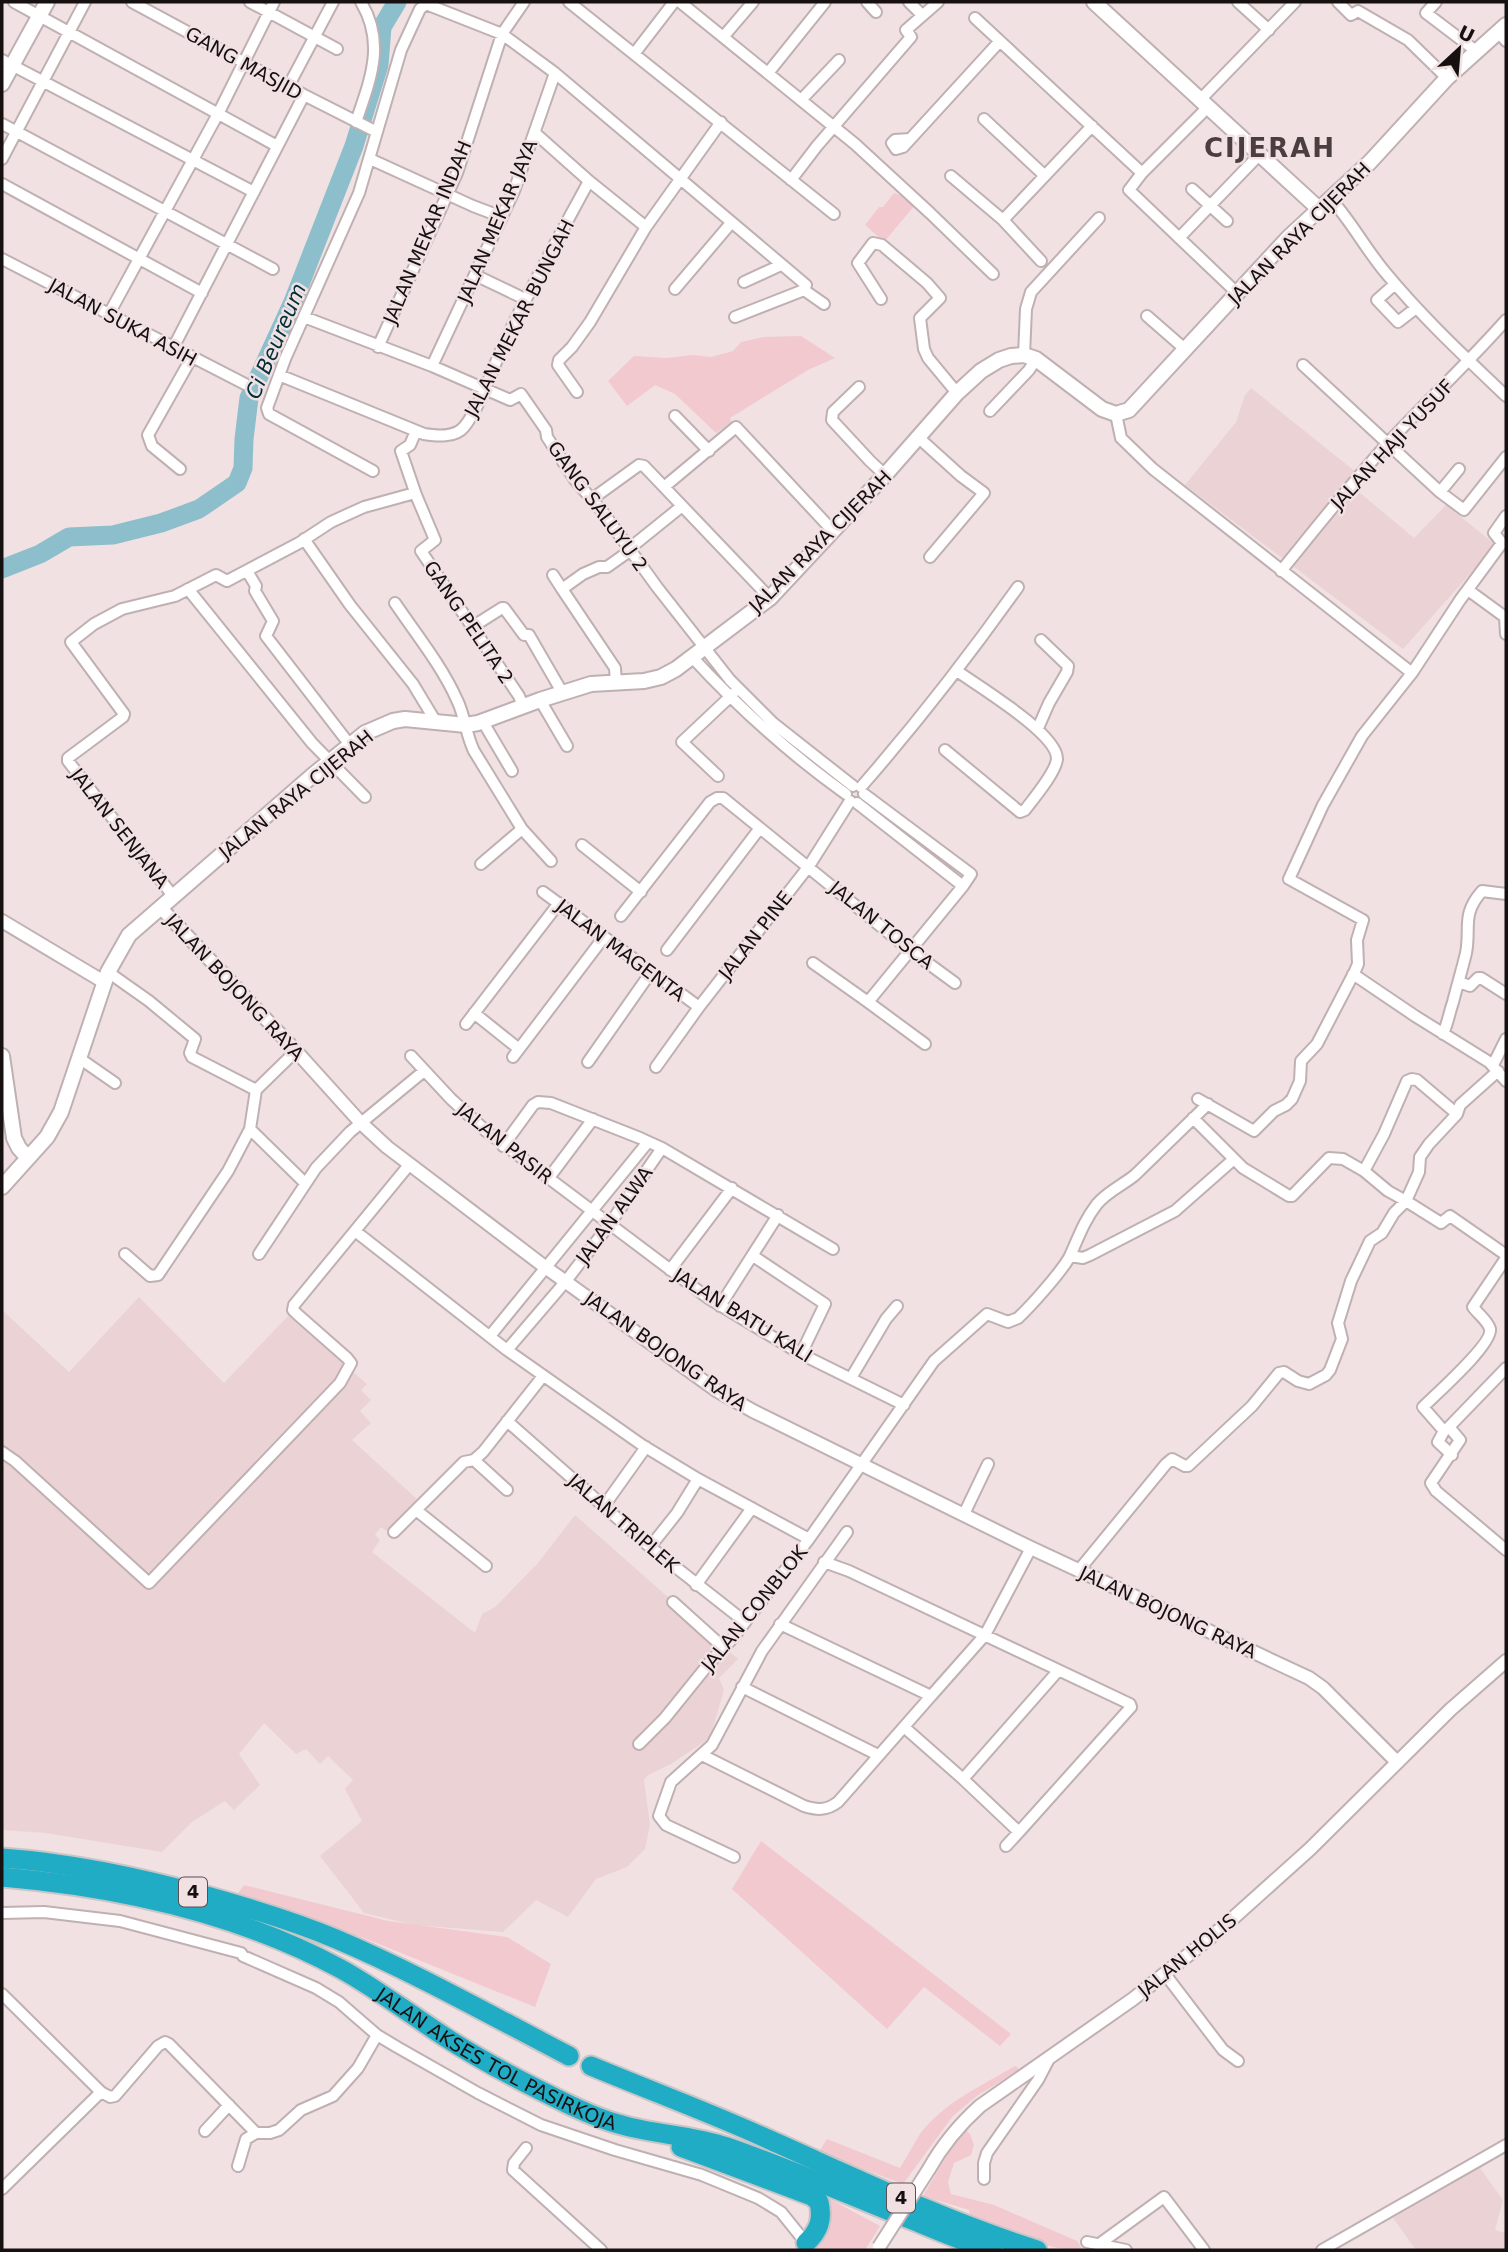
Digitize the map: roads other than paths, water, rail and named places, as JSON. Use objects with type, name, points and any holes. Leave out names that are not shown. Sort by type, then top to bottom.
[{"type":"highway","name":"JALAN AKSES TOL PASIRKOJA","points":[[2,1857],[47,1861],[160,1883],[261,1911],[377,1957],[569,2056]]},
{"type":"highway","name":"JALAN AKSES TOL PASIRKOJA","points":[[2,1877],[60,1882],[120,1893],[184,1908],[270,1937],[341,1969],[443,2036],[574,2107],[621,2125],[722,2145],[785,2167],[992,2250]]},
{"type":"highway","name":"JALAN AKSES TOL PASIRKOJA","points":[[591,2066],[767,2138],[972,2227],[1037,2250]]},
{"type":"highway","points":[[621,2125],[812,2196],[819,2202],[821,2219],[814,2235],[801,2246]]},
{"type":"main road","points":[[1094,2],[1319,209]]},
{"type":"main road","points":[[2,84],[7,63],[43,8]]},
{"type":"main road","name":"JALAN RAYA CIJERAH","points":[[1116,414],[1129,410],[1288,238],[1377,155],[1447,78],[1476,51],[1504,33]]},
{"type":"main road","points":[[1030,357],[1102,410],[1116,414]]},
{"type":"main road","name":"JALAN RAYA CIJERAH","points":[[2,1186],[55,1125],[106,977],[129,935],[350,745],[365,733],[393,721],[405,719],[466,725],[483,722],[591,684],[644,681],[661,677],[770,597],[919,438],[957,393],[981,371],[999,360],[1030,357]]},
{"type":"main road","points":[[2,1056],[5,1115],[19,1148],[28,1158]]},
{"type":"street","points":[[14,2],[43,8],[70,33],[278,146]]},
{"type":"street","points":[[2,159],[86,2]]},
{"type":"street","name":"GANG MASJID","points":[[132,2],[375,131]]},
{"type":"street","points":[[250,2],[272,7],[314,37],[337,49]]},
{"type":"street","points":[[288,87],[333,2]]},
{"type":"street","points":[[357,122],[372,78],[373,67],[372,29],[369,15],[361,2]]},
{"type":"street","name":"JALAN MEKAR INDAH","points":[[378,346],[457,173],[502,34],[524,2]]},
{"type":"street","points":[[569,2],[834,214]]},
{"type":"street","points":[[634,54],[674,2]]},
{"type":"street","points":[[680,2],[900,184],[993,274]]},
{"type":"street","points":[[724,36],[753,2]]},
{"type":"street","points":[[768,73],[825,2]]},
{"type":"street","points":[[867,2],[876,12]]},
{"type":"street","points":[[909,2],[922,15]]},
{"type":"street","points":[[791,180],[911,37],[906,30],[938,2]]},
{"type":"street","points":[[1238,2],[1269,30]]},
{"type":"street","points":[[1237,293],[1129,190],[1295,2]]},
{"type":"street","points":[[1338,2],[1351,15],[1358,11],[1363,12],[1373,21],[1408,40],[1447,78]]},
{"type":"street","points":[[1436,2],[1426,12],[1476,51]]},
{"type":"street","points":[[373,471],[269,414],[267,408],[359,193],[370,159],[375,131],[401,50],[423,6],[431,4],[463,20],[502,34],[555,74],[805,283],[804,290]]},
{"type":"street","points":[[109,314],[219,112],[272,7]]},
{"type":"street","points":[[975,18],[1142,173]]},
{"type":"street","points":[[910,139],[1000,41]]},
{"type":"street","points":[[801,100],[839,60]]},
{"type":"street","points":[[7,63],[254,192]]},
{"type":"street","name":"JALAN MEKAR JAYA","points":[[432,366],[514,191],[555,74]]},
{"type":"street","points":[[173,348],[304,95]]},
{"type":"street","points":[[984,119],[1044,175]]},
{"type":"street","points":[[577,392],[558,365],[559,360],[590,323],[646,227],[721,122]]},
{"type":"street","points":[[2,124],[273,269]]},
{"type":"street","points":[[1003,220],[1092,127]]},
{"type":"street","points":[[535,133],[646,227]]},
{"type":"street","points":[[1179,238],[1259,155]]},
{"type":"street","points":[[370,159],[446,195],[502,217]]},
{"type":"street","points":[[951,176],[1003,220],[1041,261]]},
{"type":"street","name":"JALAN MEKAR BUNGAH","points":[[279,375],[416,431],[437,436],[458,432],[465,426],[484,390],[525,299],[589,181]]},
{"type":"street","points":[[2,184],[202,293]]},
{"type":"street","points":[[1192,189],[1227,221]]},
{"type":"street","points":[[1331,198],[1416,308],[1506,396]]},
{"type":"street","points":[[990,411],[1030,357],[1026,309],[1031,292],[1099,218]]},
{"type":"street","points":[[676,289],[731,223]]},
{"type":"street","points":[[881,299],[858,263],[873,243],[878,243],[914,272],[940,298],[920,318],[924,349],[928,358],[957,393]]},
{"type":"street","name":"JALAN SUKA ASIH","points":[[2,259],[245,384]]},
{"type":"street","points":[[744,282],[781,265]]},
{"type":"street","points":[[475,275],[525,299]]},
{"type":"street","points":[[1395,284],[1377,300],[1398,322],[1416,308]]},
{"type":"street","points":[[804,290],[824,304]]},
{"type":"street","points":[[735,317],[804,290]]},
{"type":"street","points":[[1147,316],[1186,350]]},
{"type":"street","points":[[304,317],[432,366],[484,390]]},
{"type":"street","name":"JALAN HAJI YUSUF","points":[[1281,571],[1387,444],[1469,362],[1506,320]]},
{"type":"street","points":[[180,469],[152,446],[148,435],[192,357]]},
{"type":"street","points":[[1303,365],[1440,492],[1464,510],[1506,457]]},
{"type":"street","points":[[859,387],[833,412],[832,420],[885,475]]},
{"type":"street","name":"GANG SALUYU 2","points":[[484,390],[510,400],[521,394],[575,480],[630,549],[697,652],[765,731],[855,794]]},
{"type":"street","points":[[1116,414],[1119,433],[1124,443],[1153,469],[1412,673]]},
{"type":"street","points":[[675,416],[709,451]]},
{"type":"street","points":[[664,488],[736,428],[833,531]]},
{"type":"street","name":"GANG PELITA 2","points":[[416,431],[410,445],[401,450],[435,540],[421,551],[519,696],[523,706]]},
{"type":"street","points":[[919,438],[984,493],[930,557]]},
{"type":"street","points":[[592,499],[639,465],[644,466],[770,597]]},
{"type":"street","points":[[1440,492],[1459,469]]},
{"type":"street","points":[[365,797],[312,743],[188,589],[216,575],[227,582],[331,522],[364,507],[415,493]]},
{"type":"street","points":[[562,589],[583,574],[599,567],[607,567],[682,506]]},
{"type":"street","points":[[1234,1159],[1175,1211],[1083,1258],[1070,1255],[1083,1223],[1096,1205],[1135,1174],[1193,1118],[1203,1102],[1254,1131],[1274,1111],[1292,1099],[1300,1081],[1301,1060],[1322,1036],[1357,964],[1357,940],[1363,919],[1289,879],[1323,805],[1362,736],[1412,673],[1502,543],[1494,534],[1506,516]]},
{"type":"street","points":[[304,539],[350,605],[413,684],[436,722]]},
{"type":"street","points":[[247,571],[256,586],[255,591],[273,621],[266,636],[350,745]]},
{"type":"street","points":[[553,575],[615,668],[616,683]]},
{"type":"street","name":"JALAN PINE","points":[[656,1067],[699,1007],[809,866],[855,794],[957,671],[1018,587]]},
{"type":"street","name":"JALAN SENJANA","points":[[173,896],[67,760],[124,714],[71,642],[94,624],[122,609],[175,596],[188,589]]},
{"type":"street","points":[[1468,590],[1505,617],[1506,634]]},
{"type":"street","points":[[395,604],[428,650],[457,700],[474,751],[522,830],[551,861]]},
{"type":"street","points":[[472,627],[504,608],[524,635],[528,635],[562,692]]},
{"type":"street","points":[[1038,728],[1067,673],[1068,666],[1041,640]]},
{"type":"street","points":[[945,750],[1020,812],[1025,810],[1056,765],[1057,755],[1053,745],[1038,728],[957,671]]},
{"type":"street","points":[[718,776],[682,742],[734,693]]},
{"type":"street","points":[[540,700],[567,746]]},
{"type":"street","points":[[483,722],[512,771]]},
{"type":"street","points":[[855,794],[939,849],[971,874],[868,1002]]},
{"type":"street","points":[[855,794],[963,886]]},
{"type":"street","name":"JALAN TOSCA","points":[[641,892],[710,802],[723,798],[910,950],[955,983]]},
{"type":"street","points":[[667,950],[760,828]]},
{"type":"street","points":[[481,864],[522,830]]},
{"type":"street","points":[[582,845],[641,892],[621,916]]},
{"type":"street","points":[[931,859],[939,849]]},
{"type":"street","points":[[1443,1034],[1451,1015],[1451,1005],[1468,942],[1467,915],[1482,891],[1506,894]]},
{"type":"street","name":"JALAN MAGENTA","points":[[543,892],[699,1007]]},
{"type":"street","points":[[466,1024],[559,903]]},
{"type":"street","name":"JALAN BOJONG RAYA","points":[[160,907],[361,1123],[409,1165],[545,1267],[732,1399],[1031,1548],[1309,1678],[1323,1688],[1397,1762]]},
{"type":"street","points":[[2,920],[149,1001],[195,1040],[190,1053],[192,1057],[256,1090]]},
{"type":"street","points":[[474,1013],[516,1053],[604,937]]},
{"type":"street","points":[[813,963],[925,1044]]},
{"type":"street","points":[[588,1062],[651,972]]},
{"type":"street","points":[[1353,974],[1496,1068],[1506,1081]]},
{"type":"street","points":[[1459,982],[1470,986],[1481,978],[1506,994]]},
{"type":"street","points":[[1079,1570],[1166,1464],[1172,1459],[1188,1466],[1252,1406],[1279,1373],[1284,1371],[1305,1383],[1316,1382],[1326,1375],[1334,1364],[1342,1339],[1338,1323],[1351,1281],[1370,1241],[1382,1233],[1394,1213],[1406,1201],[1419,1172],[1420,1157],[1457,1114],[1460,1105],[1496,1068],[1506,1039]]},
{"type":"street","points":[[125,1254],[150,1276],[158,1275],[228,1171],[250,1129],[256,1090],[296,1051]]},
{"type":"street","name":"JALAN PASIR","points":[[411,1056],[451,1099],[503,1146],[590,1211]]},
{"type":"street","points":[[79,1058],[115,1083]]},
{"type":"street","points":[[259,1254],[316,1168],[361,1123],[424,1071]]},
{"type":"street","points":[[1364,1171],[1384,1134],[1406,1081],[1417,1080],[1457,1114]]},
{"type":"street","points":[[503,1146],[533,1105],[538,1102],[551,1103],[662,1149],[833,1249]]},
{"type":"street","points":[[1193,1118],[1243,1168],[1289,1196],[1295,1194],[1329,1158],[1343,1159],[1364,1171],[1388,1191],[1441,1223],[1450,1216],[1506,1256],[1474,1305],[1489,1327],[1490,1334],[1482,1348],[1423,1407],[1460,1440],[1433,1479],[1432,1486],[1506,1550]]},
{"type":"street","points":[[548,1179],[593,1119]]},
{"type":"street","points":[[250,1129],[305,1183]]},
{"type":"street","name":"JALAN ALWA","points":[[490,1336],[648,1142]]},
{"type":"street","name":"JALAN ALWA","points":[[507,1350],[566,1281],[662,1149]]},
{"type":"street","points":[[2,1452],[149,1583],[340,1383],[349,1370],[351,1363],[348,1358],[293,1310],[294,1305],[409,1165]]},
{"type":"street","points":[[670,1270],[732,1188]]},
{"type":"street","name":"JALAN BATU KALI","points":[[590,1211],[720,1306],[800,1354],[904,1405]]},
{"type":"street","points":[[720,1306],[778,1215]]},
{"type":"street","points":[[355,1231],[507,1350],[646,1447],[698,1479],[809,1539]]},
{"type":"street","name":"JALAN CONBLOK","points":[[639,1744],[665,1718],[724,1648],[809,1539],[934,1361],[987,1314],[1008,1322],[1018,1318],[1070,1255]]},
{"type":"street","points":[[753,1256],[825,1304],[800,1354]]},
{"type":"street","points":[[851,1378],[886,1319],[897,1306]]},
{"type":"street","points":[[1452,1455],[1438,1442],[1446,1429],[1506,1368]]},
{"type":"street","points":[[394,1532],[464,1462],[474,1460],[543,1376]]},
{"type":"street","name":"JALAN TRIPLEK","points":[[507,1421],[650,1548],[744,1621]]},
{"type":"street","points":[[604,1506],[646,1447]]},
{"type":"street","points":[[474,1460],[507,1490]]},
{"type":"street","points":[[964,1514],[988,1464]]},
{"type":"street","points":[[650,1548],[677,1513],[698,1479]]},
{"type":"street","points":[[696,1585],[752,1508]]},
{"type":"street","points":[[416,1510],[486,1566]]},
{"type":"street","points":[[734,1857],[666,1825],[659,1816],[671,1783],[702,1755],[719,1734],[742,1686],[780,1624],[847,1532]]},
{"type":"street","points":[[702,1755],[804,1806],[820,1810],[830,1808],[985,1635],[1031,1548]]},
{"type":"street","points":[[824,1562],[849,1571],[1130,1704],[1131,1707],[1006,1846]]},
{"type":"street","points":[[673,1602],[724,1648]]},
{"type":"street","points":[[780,1624],[931,1696]]},
{"type":"street","name":"JALAN HOLIS","points":[[878,2249],[951,2135],[965,2120],[1165,1974],[1222,1928],[1310,1849],[1450,1710],[1506,1661]]},
{"type":"street","points":[[963,1779],[1058,1671]]},
{"type":"street","points":[[742,1686],[878,1755]]},
{"type":"street","points":[[904,1727],[1019,1832]]},
{"type":"street","points":[[2,1913],[44,1912],[120,1921],[241,1953],[327,1995],[377,2035],[478,2093],[541,2125],[702,2175],[758,2198],[781,2213],[801,2246]]},
{"type":"street","points":[[1165,1974],[1223,2050],[1238,2061]]},
{"type":"street","points":[[2,1994],[101,2092],[110,2097],[115,2096],[158,2046],[165,2042],[256,2133]]},
{"type":"street","points":[[238,2166],[246,2139],[256,2133],[279,2130],[301,2109],[332,2096],[358,2068],[377,2035]]},
{"type":"street","points":[[984,2179],[987,2153],[1038,2080],[1049,2057]]},
{"type":"street","points":[[2,2189],[101,2092]]},
{"type":"street","points":[[205,2131],[229,2105]]},
{"type":"street","points":[[1322,2250],[1506,2145]]},
{"type":"street","points":[[526,2148],[514,2163],[513,2170],[601,2250]]},
{"type":"street","points":[[1126,2250],[1093,2244],[1164,2197],[1204,2250]]},
{"type":"waterway","name":"Ci Beureum","points":[[2,569],[40,554],[69,537],[113,535],[161,523],[199,509],[237,483],[243,468],[249,398],[293,302],[354,146],[379,65],[382,27],[397,2]]},
{"type":"district","name":"CIJERAH","points":[[1270,148]]}]
